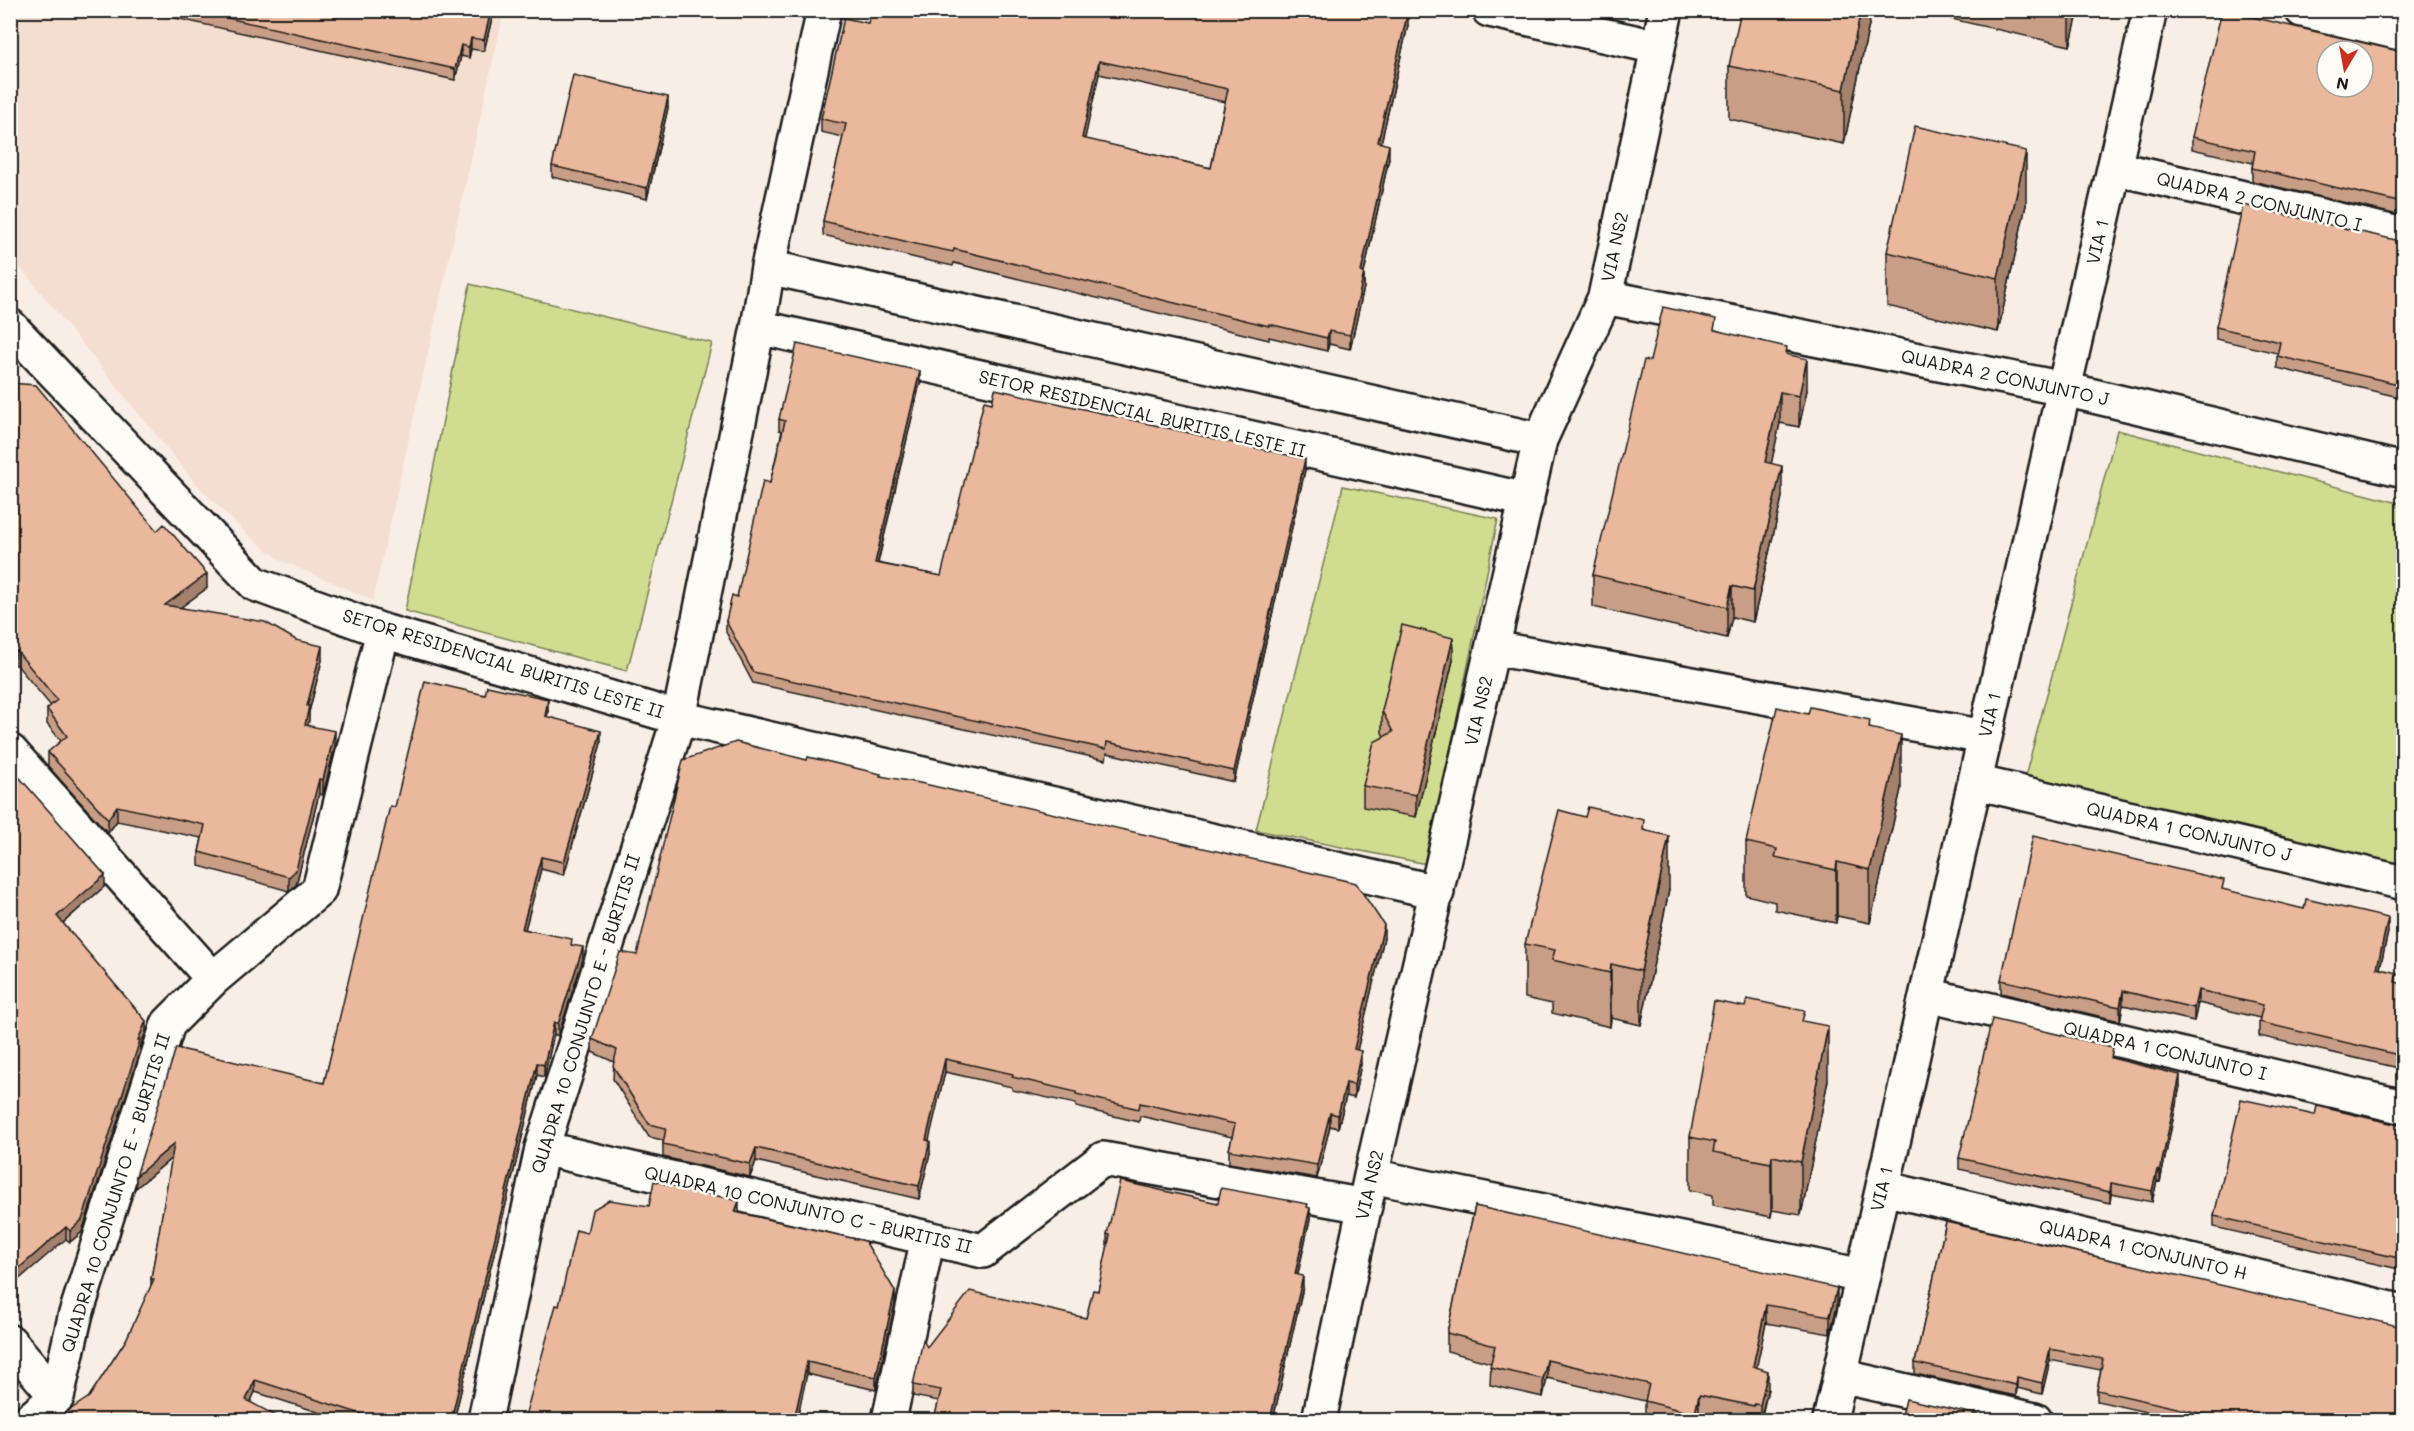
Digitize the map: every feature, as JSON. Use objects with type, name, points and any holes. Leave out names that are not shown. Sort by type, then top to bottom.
[{"type":"street","name":"SETOR RESIDENCIAL BURITIS LESTE II","points":[[679,718],[758,327],[768,267],[824,10]]},
{"type":"street","points":[[1489,10],[1657,47]]},
{"type":"street","name":"VIA NS2","points":[[1318,1420],[1368,1191],[1540,440],[1605,297],[1666,10]]},
{"type":"street","name":"VIA 1","points":[[1830,1420],[2150,10]]},
{"type":"street","points":[[2302,10],[2403,34]]},
{"type":"street","name":"QUADRA 2 CONJUNTO I","points":[[2114,168],[2403,235]]},
{"type":"street","points":[[768,267],[1540,440]]},
{"type":"street","name":"QUADRA 2 CONJUNTO J","points":[[1605,297],[2064,389],[2403,470]]},
{"type":"street","name":"SETOR RESIDENCIAL BURITIS LESTE II","points":[[10,327],[255,584],[383,631],[679,718],[1437,892]]},
{"type":"street","name":"SETOR RESIDENCIAL BURITIS LESTE II","points":[[758,327],[1527,500]]},
{"type":"street","name":"QUADRA 10 CONJUNTO E - BURITIS II","points":[[57,1397],[75,1317],[168,1024],[213,979],[319,890],[383,631]]},
{"type":"street","points":[[1493,648],[1985,737]]},
{"type":"street","name":"QUADRA 10 CONJUNTO E - BURITIS II","points":[[485,1420],[542,1148],[679,718]]},
{"type":"street","points":[[10,751],[213,979]]},
{"type":"street","name":"QUADRA 1 CONJUNTO J","points":[[1975,782],[2403,883]]},
{"type":"street","name":"QUADRA 1 CONJUNTO I","points":[[1927,995],[2403,1107]]},
{"type":"street","name":"QUADRA 10 CONJUNTO C - BURITIS II","points":[[542,1148],[983,1251],[1103,1159],[1368,1191]]},
{"type":"street","name":"QUADRA 1 CONJUNTO H","points":[[1883,1188],[2403,1312]]},
{"type":"street","points":[[1368,1191],[1863,1275]]},
{"type":"street","points":[[889,1420],[928,1238]]},
{"type":"street","points":[[10,1342],[57,1397],[28,1420]]},
{"type":"street","points":[[1840,1376],[2035,1420]]},
{"type":"shaded area","points":[[10,11],[504,11],[373,600],[280,560],[247,534],[195,483],[11,256]]},
{"type":"green space","points":[[470,284],[712,343],[627,671],[405,611]]},
{"type":"green space","points":[[2117,430],[2403,504],[2403,865],[2025,777]]},
{"type":"green space","points":[[1343,486],[1498,519],[1427,864],[1256,830]]},
{"type":"building","points":[[192,10],[491,10],[484,40],[471,38],[469,47],[461,45],[455,69]]},
{"type":"building","points":[[871,10],[1408,11],[1378,142],[1389,145],[1361,272],[1364,273],[1350,335],[1329,331],[1327,338],[1269,324],[1269,326],[954,249],[953,252],[920,245],[823,221],[846,124],[821,119],[844,18],[868,23]],"holes":[[[1099,61],[1228,89],[1211,168],[1082,138]]]},
{"type":"building","points":[[1741,10],[1861,10],[1844,90],[1729,66]]},
{"type":"building","points":[[2222,10],[2347,39],[2315,39],[2315,99],[2375,99],[2375,46],[2403,52],[2403,203],[2252,168],[2255,151],[2192,137]]},
{"type":"building","points":[[573,75],[668,97],[647,188],[552,166]]},
{"type":"building","points":[[1915,126],[2026,151],[1998,278],[1887,252]]},
{"type":"building","points":[[2243,205],[2403,241],[2403,385],[2277,356],[2280,342],[2216,327]]},
{"type":"building","points":[[1663,307],[1716,319],[1714,330],[1787,347],[1786,354],[1807,359],[1799,396],[1780,392],[1765,462],[1782,466],[1753,591],[1732,586],[1727,607],[1593,575],[1644,360],[1650,361]]},
{"type":"building","points":[[797,344],[920,371],[875,563],[941,576],[984,401],[992,403],[995,389],[1305,459],[1234,771],[1107,742],[1106,749],[753,672],[726,621],[732,595],[737,597],[763,481],[770,483],[785,421],[779,419]]},
{"type":"building","points":[[10,383],[36,385],[157,531],[164,524],[207,574],[165,605],[265,622],[296,640],[322,646],[307,706],[309,706],[305,725],[335,731],[323,780],[319,779],[296,870],[289,877],[199,852],[205,825],[117,806],[108,819],[48,752],[67,736],[47,709],[57,700],[16,650],[13,652],[10,649]]},
{"type":"building","points":[[1402,625],[1453,638],[1416,795],[1363,786],[1374,742],[1393,732],[1382,711]]},
{"type":"building","points":[[425,681],[485,695],[487,686],[548,699],[545,716],[601,731],[564,862],[541,857],[522,929],[572,939],[571,945],[583,947],[558,1024],[554,1022],[544,1065],[537,1063],[451,1420],[380,1420],[255,1380],[246,1400],[284,1420],[55,1420],[89,1397],[126,1340],[154,1279],[151,1279],[174,1144],[136,1176],[176,1048],[324,1083],[390,806],[395,807]]},
{"type":"building","points":[[1777,707],[1808,714],[1810,707],[1870,720],[1869,728],[1901,735],[1870,870],[1837,862],[1836,870],[1775,857],[1777,849],[1746,842]]},
{"type":"building","points":[[736,742],[807,760],[808,757],[881,774],[880,776],[920,783],[1356,883],[1384,925],[1354,1049],[1361,1051],[1354,1085],[1346,1083],[1338,1115],[1330,1113],[1317,1165],[1229,1150],[1235,1124],[1140,1103],[1139,1109],[1012,1077],[1013,1074],[945,1059],[926,1140],[930,1141],[919,1186],[756,1148],[750,1164],[663,1144],[666,1128],[649,1124],[613,1066],[617,1050],[592,1039],[620,952],[637,955],[683,760]]},
{"type":"building","points":[[20,778],[105,875],[57,916],[146,1021],[82,1220],[70,1231],[66,1227],[10,1276],[10,786]]},
{"type":"building","points":[[1588,807],[1644,820],[1643,830],[1669,836],[1641,971],[1611,964],[1610,973],[1552,960],[1555,950],[1525,944],[1559,810],[1585,817]]},
{"type":"building","points":[[2033,836],[2224,880],[2222,889],[2304,909],[2306,899],[2388,918],[2377,968],[2397,973],[2395,982],[2403,984],[2403,1056],[2259,1022],[2263,1005],[2198,990],[2194,1008],[2123,991],[2120,1007],[2001,980]]},
{"type":"building","points":[[1747,999],[1805,1011],[1802,1021],[1828,1026],[1801,1162],[1772,1156],[1771,1163],[1713,1152],[1715,1142],[1690,1137],[1714,1001],[1745,1007]]},
{"type":"building","points":[[1992,1019],[2113,1047],[2111,1058],[2180,1075],[2160,1171],[2157,1170],[2152,1191],[2111,1183],[2110,1192],[1959,1158]]},
{"type":"building","points":[[2241,1099],[2315,1115],[2317,1106],[2403,1126],[2403,1259],[2214,1216]]},
{"type":"building","points":[[654,1181],[739,1201],[735,1212],[865,1241],[895,1291],[876,1377],[807,1362],[794,1420],[524,1420],[556,1305],[559,1306],[576,1230],[587,1233],[592,1210],[609,1200],[649,1206]]},
{"type":"building","points":[[1120,1181],[1218,1203],[1221,1188],[1308,1204],[1307,1207],[1310,1208],[1295,1274],[1303,1276],[1270,1420],[934,1420],[941,1390],[913,1385],[923,1340],[927,1347],[970,1291],[1086,1318],[1093,1290],[1098,1291],[1110,1235],[1107,1234]]},
{"type":"building","points":[[1475,1206],[1837,1288],[1830,1316],[1766,1305],[1753,1366],[1768,1371],[1760,1405],[1754,1404],[1754,1406],[1699,1395],[1695,1414],[1645,1401],[1649,1384],[1547,1360],[1543,1379],[1490,1367],[1495,1346],[1447,1333]]},
{"type":"building","points":[[1946,1222],[2403,1327],[2403,1420],[2230,1420],[2097,1390],[2103,1359],[2050,1349],[2042,1383],[2017,1377],[2016,1385],[1915,1363]]},
{"type":"building","points":[[1906,1399],[2001,1420],[1901,1420]]}]
